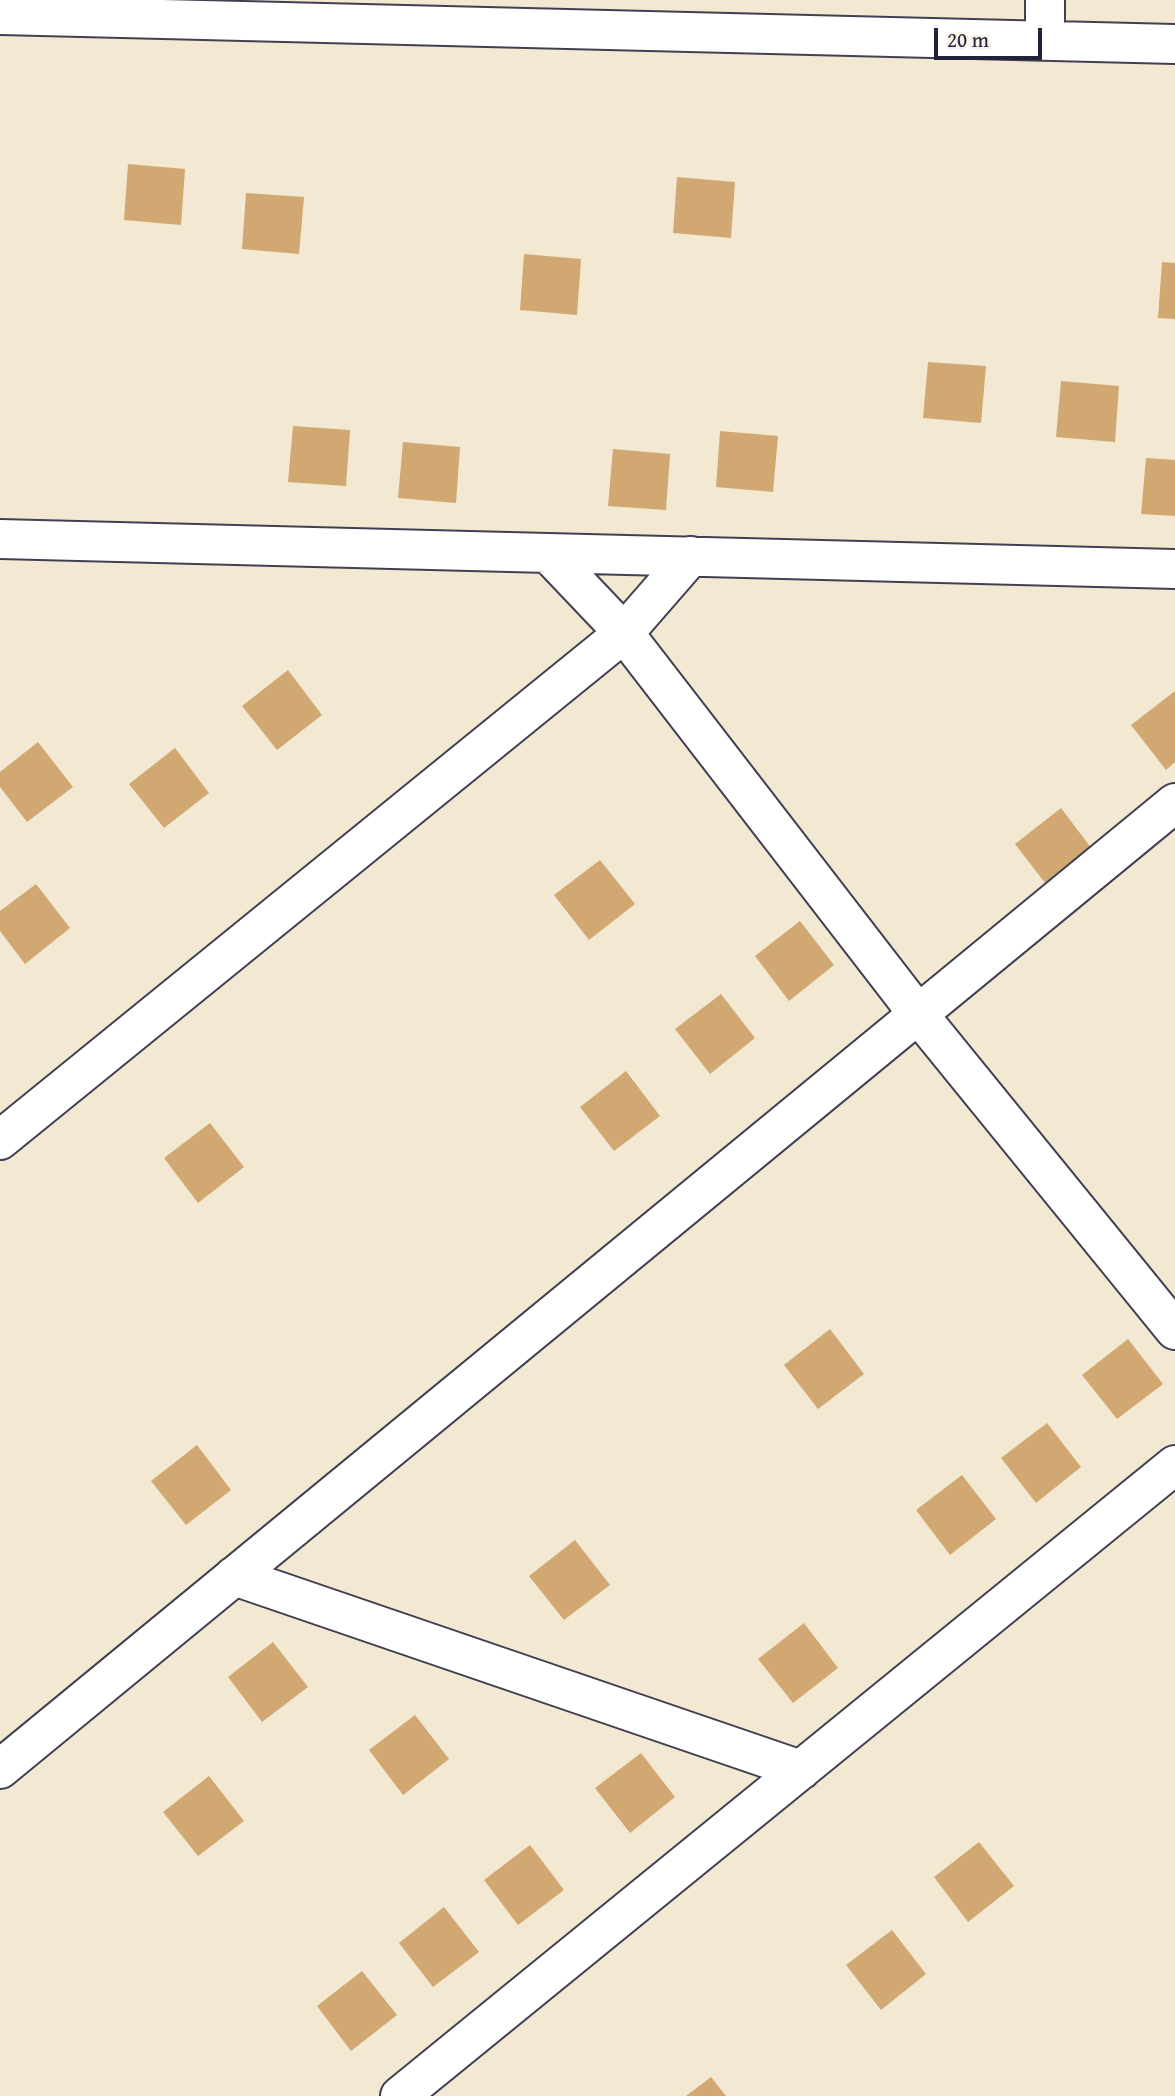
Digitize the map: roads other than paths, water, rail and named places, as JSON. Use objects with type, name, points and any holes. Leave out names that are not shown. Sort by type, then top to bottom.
[{"type":"lane","points":[[1045,0],[1045,40]]},
{"type":"lane","points":[[0,15],[1175,44]]},
{"type":"lane","points":[[0,539],[1175,569]]},
{"type":"lane","points":[[548,553],[624,633],[918,1014],[1175,1330]]},
{"type":"lane","points":[[0,1140],[624,633],[691,556]]},
{"type":"lane","points":[[0,1769],[1175,803]]},
{"type":"lane","points":[[400,2096],[1175,1465]]},
{"type":"lane","points":[[234,1576],[801,1770]]}]
